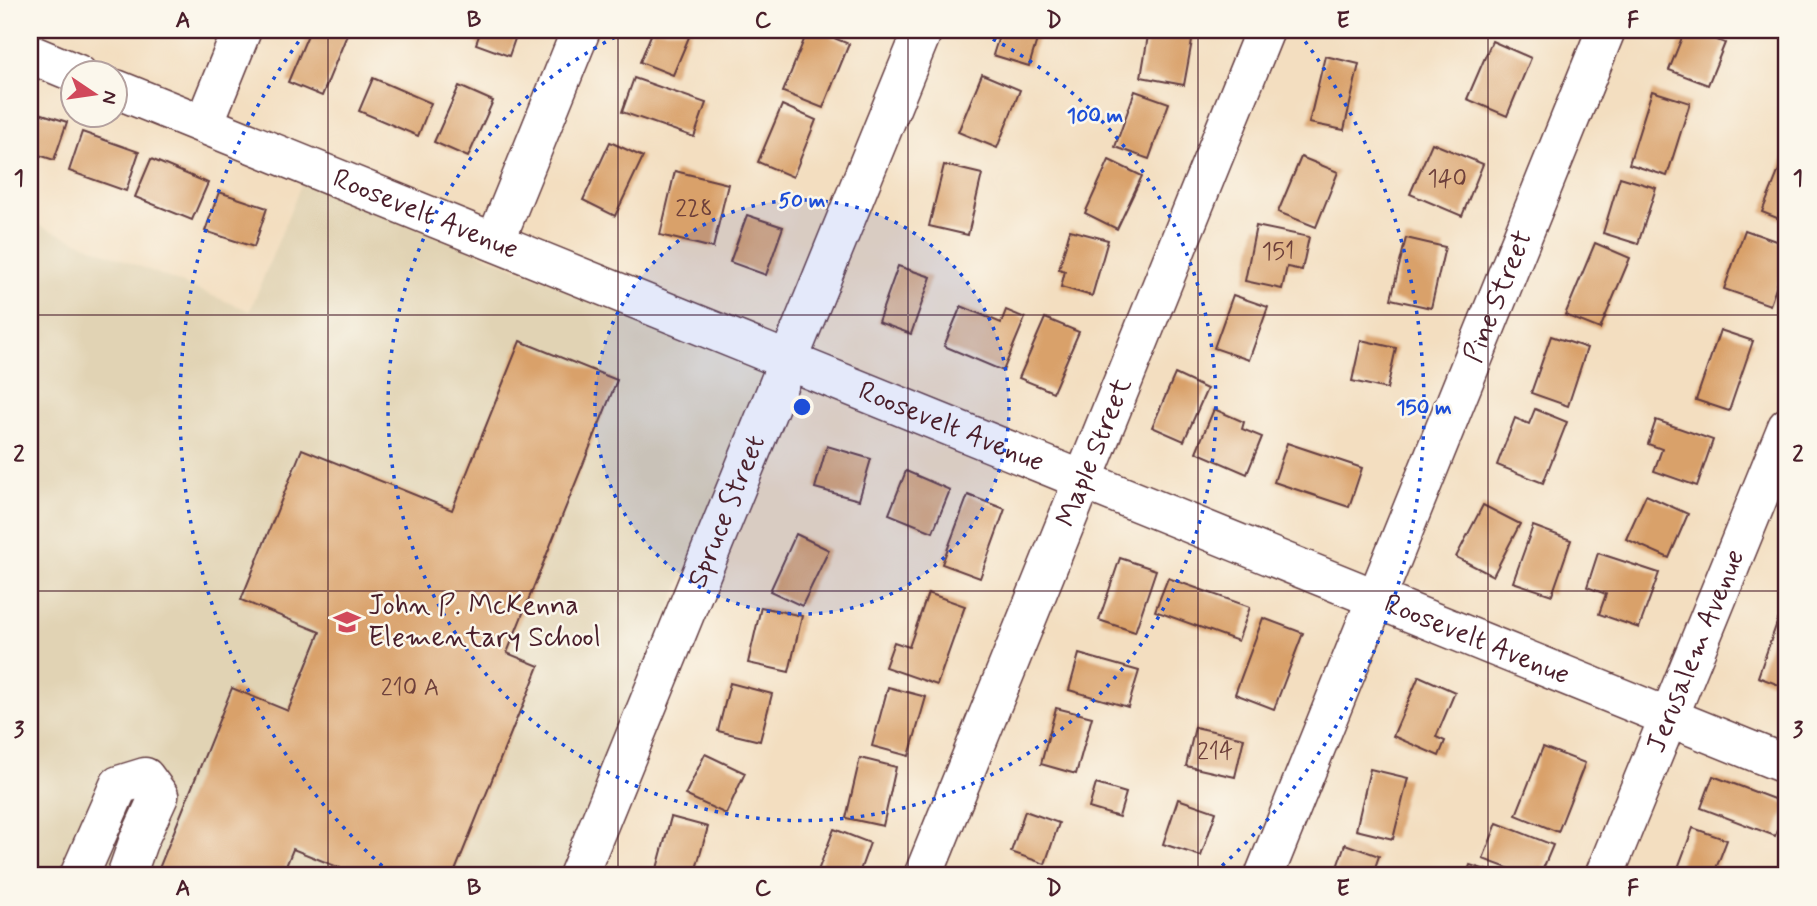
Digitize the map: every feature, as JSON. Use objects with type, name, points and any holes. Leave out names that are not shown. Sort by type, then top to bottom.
[{"type":"street","points":[[204,124],[242,30]]},
{"type":"street","points":[[495,242],[581,30]]},
{"type":"street","name":"Spruce Street","points":[[578,876],[922,30]]},
{"type":"street","name":"Maple Street","points":[[923,876],[1265,30]]},
{"type":"street","name":"Pine Street","points":[[1264,876],[1606,30]]},
{"type":"street","points":[[30,54],[60,66]]},
{"type":"street","name":"Roosevelt Avenue","points":[[130,95],[1787,765]]},
{"type":"street","name":"Jerusalem Avenue","points":[[1604,876],[1787,427]]},
{"type":"street","points":[[79,876],[119,785],[145,777],[159,796],[126,876]]},
{"type":"shaded area","name":"John P. McKenna Elementary School","points":[[302,182],[766,368],[563,876],[30,876],[30,222],[250,311]]},
{"type":"building","points":[[310,30],[349,30],[322,96],[288,82]]},
{"type":"building","points":[[481,30],[518,30],[509,56],[476,44]]},
{"type":"building","points":[[653,30],[692,30],[673,75],[640,62]]},
{"type":"building","points":[[808,30],[849,44],[823,108],[783,92]]},
{"type":"building","points":[[1001,30],[1040,30],[1029,66],[993,55]]},
{"type":"building","points":[[1149,30],[1194,30],[1184,85],[1141,77]]},
{"type":"building","points":[[1685,30],[1725,43],[1708,85],[1669,70]]},
{"type":"building","points":[[1492,41],[1531,58],[1507,116],[1467,99]]},
{"type":"building","points":[[1325,56],[1359,64],[1344,130],[1309,123]]},
{"type":"building","points":[[982,74],[1020,90],[997,148],[958,132]]},
{"type":"building","points":[[373,78],[431,103],[418,136],[359,111]]},
{"type":"building","points":[[634,78],[706,103],[694,137],[622,112]]},
{"type":"building","points":[[459,86],[493,101],[468,157],[434,142]]},
{"type":"building","points":[[1135,91],[1169,103],[1149,159],[1115,147]]},
{"type":"building","points":[[1652,91],[1690,103],[1667,176],[1629,164]]},
{"type":"building","points":[[782,105],[816,120],[793,177],[758,162]]},
{"type":"building","points":[[30,110],[60,120],[60,130],[64,130],[54,160],[30,152]]},
{"type":"building","points":[[82,132],[139,152],[126,191],[69,171]]},
{"type":"building","points":[[610,142],[643,157],[615,216],[583,200]]},
{"type":"building","points":[[1432,143],[1483,164],[1462,216],[1410,194]]},
{"type":"building","points":[[1787,150],[1787,222],[1762,212]]},
{"type":"building","points":[[1301,157],[1338,172],[1316,227],[1278,212]]},
{"type":"building","points":[[151,159],[208,183],[192,220],[135,197]]},
{"type":"building","points":[[1109,160],[1142,176],[1117,229],[1085,213]]},
{"type":"building","points":[[944,165],[982,174],[968,235],[929,226]]},
{"type":"building","points":[[675,171],[728,184],[713,248],[660,235]]},
{"type":"building","points":[[1620,177],[1656,188],[1638,244],[1603,233]]},
{"type":"building","points":[[219,192],[267,208],[254,247],[205,231]]},
{"type":"building","points":[[747,215],[783,227],[766,275],[730,262]]},
{"type":"building","points":[[1256,226],[1309,237],[1302,270],[1287,267],[1282,289],[1245,281]]},
{"type":"building","points":[[1070,230],[1108,240],[1092,296],[1061,287],[1065,271],[1059,269]]},
{"type":"building","points":[[1745,230],[1787,245],[1787,257],[1770,305],[1724,289]]},
{"type":"building","points":[[1406,238],[1445,247],[1431,308],[1391,299]]},
{"type":"building","points":[[1595,243],[1630,258],[1600,329],[1565,315]]},
{"type":"building","points":[[898,266],[931,277],[911,334],[878,322]]},
{"type":"building","points":[[1233,295],[1268,307],[1249,360],[1214,348]]},
{"type":"building","points":[[961,306],[1001,323],[1006,310],[1025,318],[1003,371],[944,346]]},
{"type":"building","points":[[1045,318],[1079,332],[1053,392],[1019,378]]},
{"type":"building","points":[[1720,330],[1753,341],[1729,411],[1696,400]]},
{"type":"building","points":[[1551,336],[1587,348],[1568,406],[1531,393]]},
{"type":"building","points":[[1361,340],[1396,348],[1387,389],[1352,381]]},
{"type":"building","points":[[520,341],[617,380],[507,653],[539,666],[453,876],[360,876],[293,849],[282,876],[156,876],[232,688],[288,711],[320,632],[241,600],[302,449],[452,510]]},
{"type":"building","points":[[1175,374],[1207,389],[1184,441],[1152,427]]},
{"type":"building","points":[[1214,409],[1244,422],[1242,429],[1262,437],[1247,474],[1196,452]]},
{"type":"building","points":[[1535,409],[1567,422],[1543,483],[1497,465],[1515,418],[1529,424]]},
{"type":"building","points":[[1656,420],[1713,440],[1697,486],[1654,471],[1662,449],[1648,444]]},
{"type":"building","points":[[1287,443],[1362,468],[1349,507],[1274,482]]},
{"type":"building","points":[[827,446],[871,459],[859,500],[815,488]]},
{"type":"building","points":[[906,471],[950,490],[933,532],[889,514]]},
{"type":"building","points":[[968,495],[1005,509],[980,578],[942,564]]},
{"type":"building","points":[[1646,495],[1688,514],[1669,558],[1626,539]]},
{"type":"building","points":[[1483,505],[1520,524],[1493,576],[1456,557]]},
{"type":"building","points":[[1533,526],[1571,540],[1552,595],[1513,582]]},
{"type":"building","points":[[796,534],[829,550],[802,606],[770,591]]},
{"type":"building","points":[[1598,553],[1659,573],[1639,628],[1599,614],[1606,594],[1587,587]]},
{"type":"building","points":[[1120,558],[1156,570],[1135,632],[1099,620]]},
{"type":"building","points":[[1168,578],[1250,607],[1238,641],[1155,611]]},
{"type":"building","points":[[928,593],[965,606],[937,685],[885,667],[894,642],[909,647]]},
{"type":"building","points":[[761,607],[802,616],[789,672],[748,663]]},
{"type":"building","points":[[1263,618],[1303,633],[1274,709],[1235,694]]},
{"type":"building","points":[[1778,620],[1787,623],[1787,688],[1758,677]]},
{"type":"building","points":[[1079,654],[1139,671],[1128,707],[1069,690]]},
{"type":"building","points":[[1419,676],[1455,692],[1436,737],[1445,741],[1439,756],[1393,736]]},
{"type":"building","points":[[730,683],[772,694],[760,741],[718,731]]},
{"type":"building","points":[[888,687],[926,697],[909,756],[872,746]]},
{"type":"building","points":[[1056,708],[1092,717],[1076,774],[1041,764]]},
{"type":"building","points":[[1195,727],[1244,738],[1235,777],[1186,766]]},
{"type":"building","points":[[1543,747],[1585,763],[1558,832],[1516,815]]},
{"type":"building","points":[[705,754],[745,773],[726,814],[685,795]]},
{"type":"building","points":[[860,758],[896,767],[883,826],[846,818]]},
{"type":"building","points":[[1370,769],[1408,778],[1393,839],[1356,830]]},
{"type":"building","points":[[1713,776],[1787,804],[1775,836],[1701,808]]},
{"type":"building","points":[[1096,784],[1126,793],[1119,817],[1089,808]]},
{"type":"building","points":[[1178,799],[1216,812],[1201,856],[1163,844]]},
{"type":"building","points":[[1025,811],[1059,823],[1045,864],[1011,852]]},
{"type":"building","points":[[671,817],[708,827],[694,876],[655,876]]},
{"type":"building","points":[[1497,823],[1553,845],[1540,876],[1529,876],[1483,859]]},
{"type":"building","points":[[1693,828],[1727,840],[1713,876],[1675,876]]},
{"type":"building","points":[[834,829],[870,843],[858,876],[816,876]]},
{"type":"building","points":[[1345,844],[1379,856],[1372,876],[1334,876]]},
{"type":"building","points":[[1470,865],[1505,876],[1466,876]]},
{"type":"place","name":"John P. McKenna Elementary School","points":[[347,622]]}]
